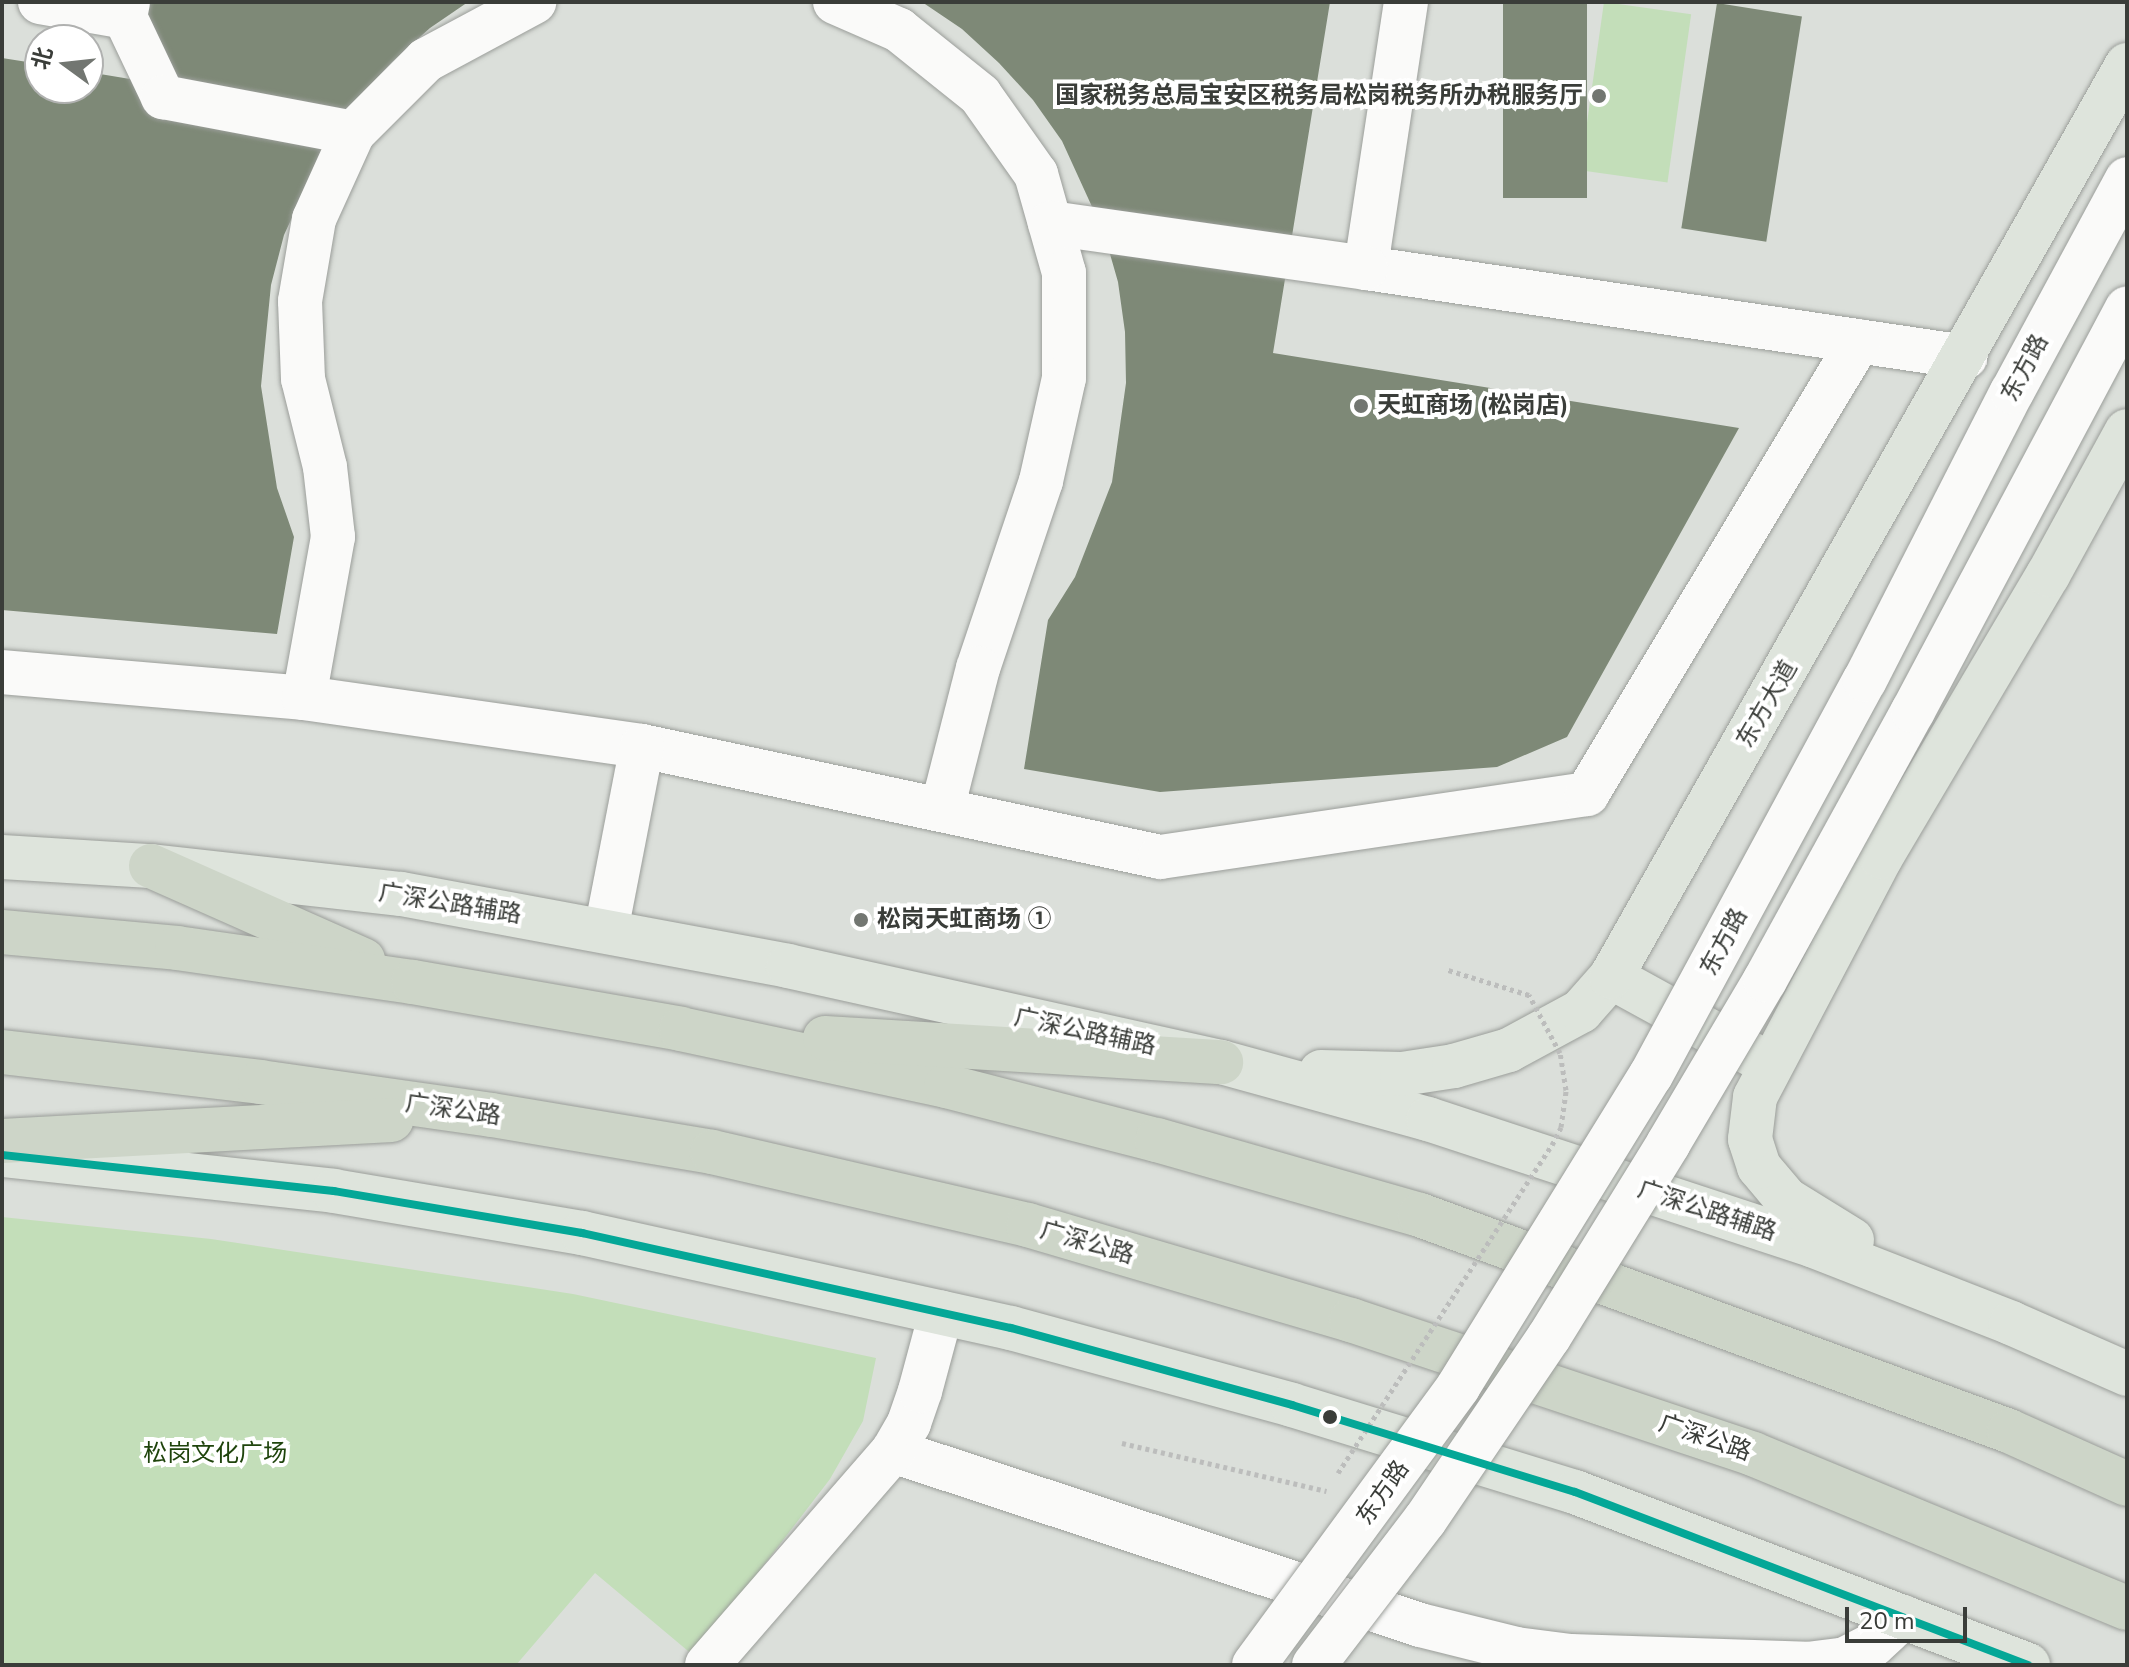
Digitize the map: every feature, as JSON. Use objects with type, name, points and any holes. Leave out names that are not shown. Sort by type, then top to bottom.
[{"type":"highway","points":[[151,866],[413,982]]},
{"type":"highway","points":[[2,932],[177,948],[413,982],[681,1029],[976,1094],[1157,1140],[1420,1215],[2009,1431],[2127,1484]]},
{"type":"highway","points":[[681,1029],[1221,1062]]},
{"type":"highway","name":"广深公路","points":[[2,1052],[260,1082],[492,1115],[712,1152],[1028,1225],[1351,1320],[1753,1454],[2127,1608]]},
{"type":"highway","points":[[2,1141],[492,1115]]},
{"type":"main road","name":"东方大道","points":[[1221,1062],[1348,1075],[1402,1074],[1454,1066],[1509,1050],[1581,1011],[1611,977],[1965,357],[2127,65]]},
{"type":"main road","points":[[2011,1323],[1842,1235],[1786,1199],[1759,1167],[1750,1139],[1755,1097],[1769,1065],[1881,857],[2048,575],[2127,431]]},
{"type":"main road","name":"广深公路辅路","points":[[2,857],[151,866],[401,894],[788,966],[1221,1062],[1428,1119],[1814,1246],[2011,1323],[2127,1374]]},
{"type":"main road","points":[[1611,977],[1769,1065]]},
{"type":"main road","points":[[2,1155],[334,1191],[582,1233],[1011,1328],[1292,1405],[1575,1492],[2028,1665]]},
{"type":"street","points":[[40,2],[127,9],[163,97],[353,133]]},
{"type":"street","points":[[304,698],[333,537],[325,467],[303,379],[300,301],[314,219],[353,133],[426,60],[534,2]]},
{"type":"street","points":[[835,2],[899,30],[980,95],[1036,174],[1064,273],[1064,378],[1041,481],[978,668],[942,809]]},
{"type":"street","points":[[1366,268],[1406,2]]},
{"type":"street","name":"东方路","points":[[1254,1665],[1458,1387],[1651,1075],[1858,694],[2012,392],[2127,179]]},
{"type":"street","points":[[1050,223],[1965,357]]},
{"type":"street","name":"东方路","points":[[1314,1665],[1425,1520],[1549,1337],[1668,1144],[1765,980],[1906,725],[2127,308]]},
{"type":"street","points":[[2,672],[304,698],[642,746],[1160,857],[1587,794],[1859,341]]},
{"type":"street","points":[[606,931],[642,746]]},
{"type":"street","points":[[707,1665],[893,1451],[909,1423],[941,1313]]},
{"type":"street","points":[[893,1451],[1360,1605],[1467,1639],[1516,1649],[1571,1656],[1807,1664],[1845,1659],[1873,1645],[1903,1617]]},
{"type":"path","points":[[1122,1443],[1324,1494],[1561,1127],[1566,1090],[1560,1053],[1529,995],[1448,970]]},
{"type":"green space","points":[[1604,2],[1691,14],[1667,183],[1580,170]]},
{"type":"green space","name":"松岗文化广场","points":[[2,1217],[211,1239],[573,1294],[876,1358],[863,1421],[830,1479],[694,1656],[595,1573],[516,1665],[2,1665]]},
{"type":"building","points":[[142,2],[468,2],[430,28],[357,99],[327,142],[284,235],[271,285],[261,386],[277,488],[294,537],[277,634],[2,610],[2,58],[24,61],[24,104],[104,104],[104,75],[130,79]]},
{"type":"building","name":"天虹商场 (松岗店)","points":[[922,2],[1330,2],[1273,353],[1739,428],[1567,737],[1497,767],[1160,792],[1024,769],[1048,620],[1075,577],[1112,482],[1126,383],[1125,332],[1118,282],[1104,233],[1062,141],[1033,100],[999,63],[962,29]]},
{"type":"building","points":[[1503,2],[1587,2],[1587,198],[1503,198]]},
{"type":"building","points":[[1717,3],[1802,16],[1766,242],[1681,228]]},
{"type":"transit line","points":[[2,1155],[334,1191],[582,1233],[1011,1328],[1292,1405],[1575,1492],[2028,1665]]},
{"type":"place","name":"国家税务总局宝安区税务局松岗税务所办税服务厅","points":[[1599,96]]},
{"type":"place","name":"天虹商场 (松岗店)","points":[[1361,406]]},
{"type":"place","name":"松岗天虹商场 ①","points":[[861,920]]}]
